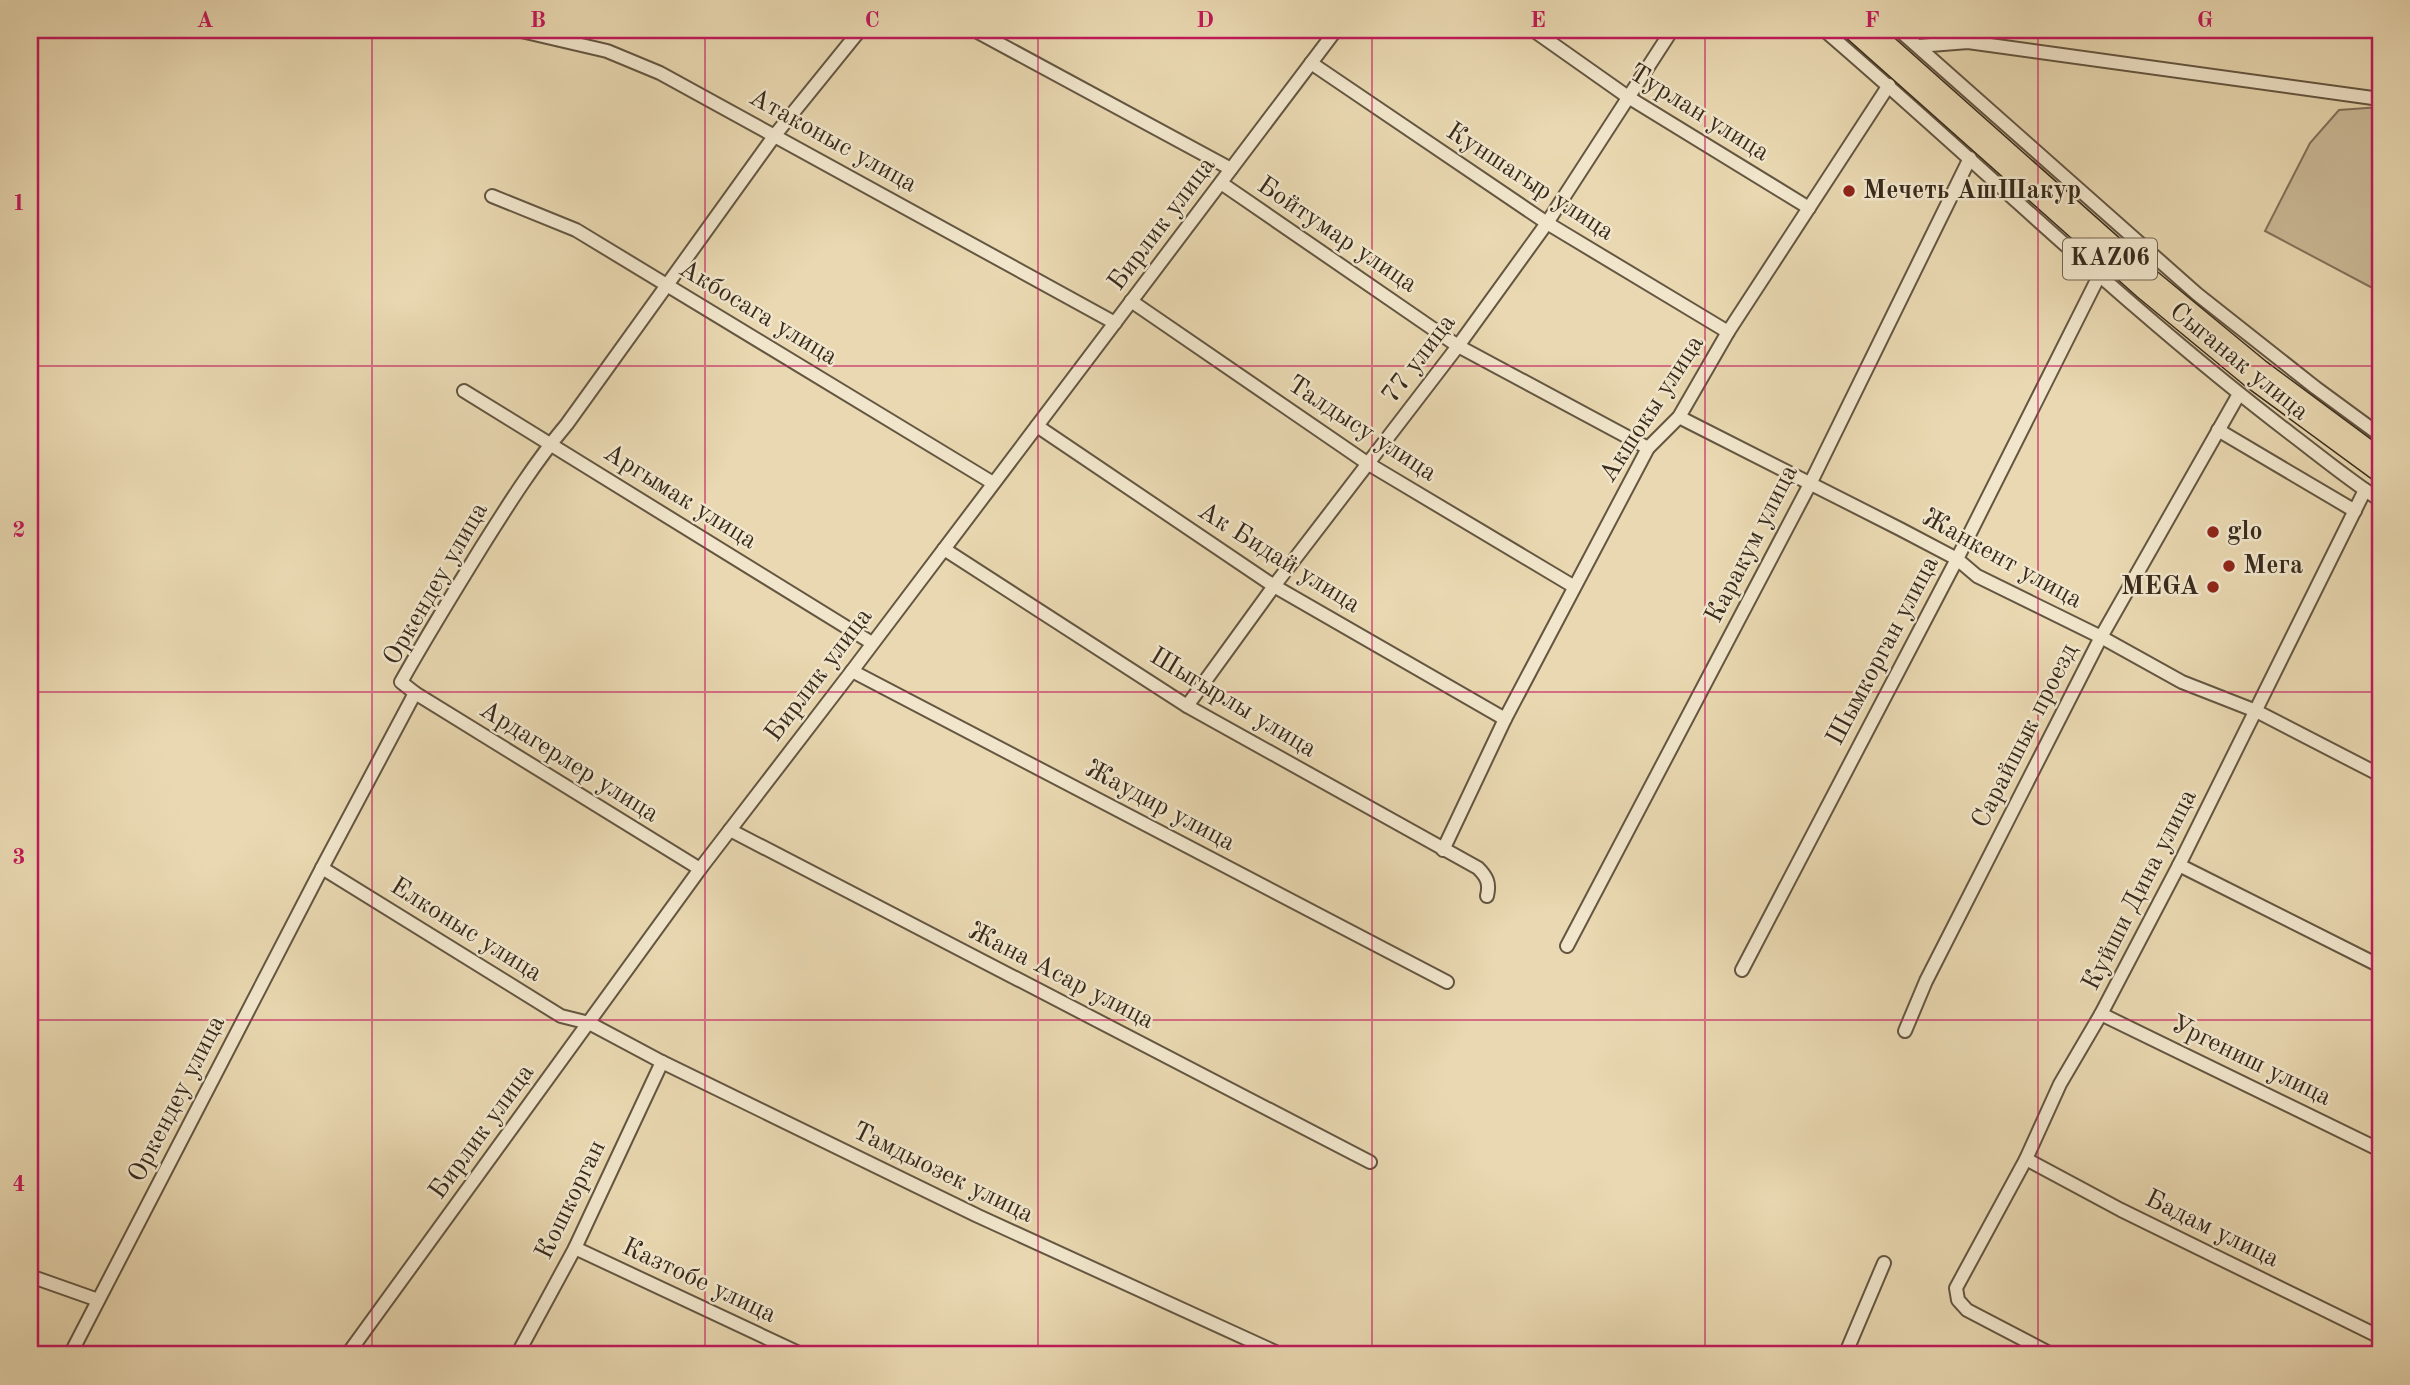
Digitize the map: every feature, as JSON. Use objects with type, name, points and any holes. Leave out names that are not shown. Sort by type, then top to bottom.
[{"type":"highway","name":"KАZ06","points":[[1852,30],[2143,289],[2252,379],[2380,473]]},
{"type":"highway","name":"KАZ06","points":[[1871,30],[2151,279],[2260,369],[2380,458]]},
{"type":"street","name":"Атаконыс улица","points":[[517,30],[607,51],[660,74],[1115,323]]},
{"type":"street","name":"Оркендеу улица","points":[[70,1355],[415,694],[401,682],[407,671],[550,443],[567,424],[775,135],[860,30]]},
{"type":"street","points":[[974,30],[1231,169]]},
{"type":"street","name":"Бирлик улица","points":[[347,1355],[699,869],[852,671],[1336,30]]},
{"type":"street","name":"Турлан улица","points":[[1533,30],[1628,97],[1809,208]]},
{"type":"street","name":"77 улица","points":[[1188,706],[1274,586],[1458,346],[1547,223],[1672,30]]},
{"type":"street","name":"Сыганак улица","points":[[1824,30],[1889,85],[2099,276],[2239,394],[2380,500]]},
{"type":"street","points":[[1899,30],[2197,294],[2380,435]]},
{"type":"street","points":[[1918,46],[1968,42],[2380,99]]},
{"type":"street","name":"Куншагыр улица","points":[[1311,63],[1547,223],[1728,332]]},
{"type":"street","name":"Акшокы улица","points":[[1443,850],[1504,719],[1648,448],[1679,417],[1728,332],[1889,85]]},
{"type":"street","name":"Каракум улица","points":[[1567,947],[1810,484],[1970,158]]},
{"type":"street","name":"Бойтумар улица","points":[[1221,183],[1458,346],[1648,448]]},
{"type":"street","name":"Акбосага улица","points":[[492,196],[576,230],[993,483]]},
{"type":"street","name":"Шымкорган улица","points":[[1742,970],[1957,559],[2099,276]]},
{"type":"street","name":"Талдысу улица","points":[[1132,301],[1367,463],[1573,586]]},
{"type":"street","name":"Аргымак улица","points":[[464,391],[872,643]]},
{"type":"street","name":"Сарайшык проезд","points":[[1905,1031],[1926,981],[2101,637],[2239,394]]},
{"type":"street","name":"Жанкент улица","points":[[1679,417],[1957,559],[1977,576],[2101,637],[2182,682],[2256,711],[2380,775]]},
{"type":"street","name":"Ак Бидай улица","points":[[1037,426],[1274,586],[1504,719]]},
{"type":"street","points":[[2218,430],[2355,511]]},
{"type":"street","name":"Куйши Дина улица","points":[[2053,1355],[1962,1306],[1956,1288],[2026,1159],[2060,1084],[2101,1014],[2179,865],[2365,490]]},
{"type":"street","name":"Шыгырлы улица","points":[[944,549],[1188,706],[1461,858],[1484,874],[1489,886],[1487,896]]},
{"type":"street","name":"Жаудир улица","points":[[852,671],[1447,982]]},
{"type":"street","name":"Ардагерлер улица","points":[[415,694],[699,869]]},
{"type":"street","name":"Жана Асар улица","points":[[730,830],[1370,1162]]},
{"type":"street","points":[[2179,865],[2380,966]]},
{"type":"street","name":"Елконыс улица","points":[[322,868],[561,1016],[589,1023]]},
{"type":"street","name":"Ургениш улица","points":[[2101,1014],[2380,1150]]},
{"type":"street","name":"Тамдыозек улица","points":[[589,1023],[662,1062],[966,1210],[1282,1355]]},
{"type":"street","name":"Кошкорган","points":[[517,1355],[575,1248],[662,1062]]},
{"type":"street","name":"Бадам улица","points":[[2026,1159],[2121,1210],[2380,1337]]},
{"type":"street","name":"Казтобе улица","points":[[575,1248],[803,1355]]},
{"type":"street","points":[[1845,1355],[1884,1263]]},
{"type":"street","points":[[30,1276],[98,1300]]},
{"type":"shaded area","points":[[2380,107],[2380,292],[2265,231],[2310,143],[2339,110]]},
{"type":"place","name":"Мечеть АшШакур","points":[[1849,191]]},
{"type":"place","name":"glo","points":[[2213,532]]},
{"type":"place","name":"Мега","points":[[2229,566]]},
{"type":"place","name":"MEGA","points":[[2213,587]]}]
